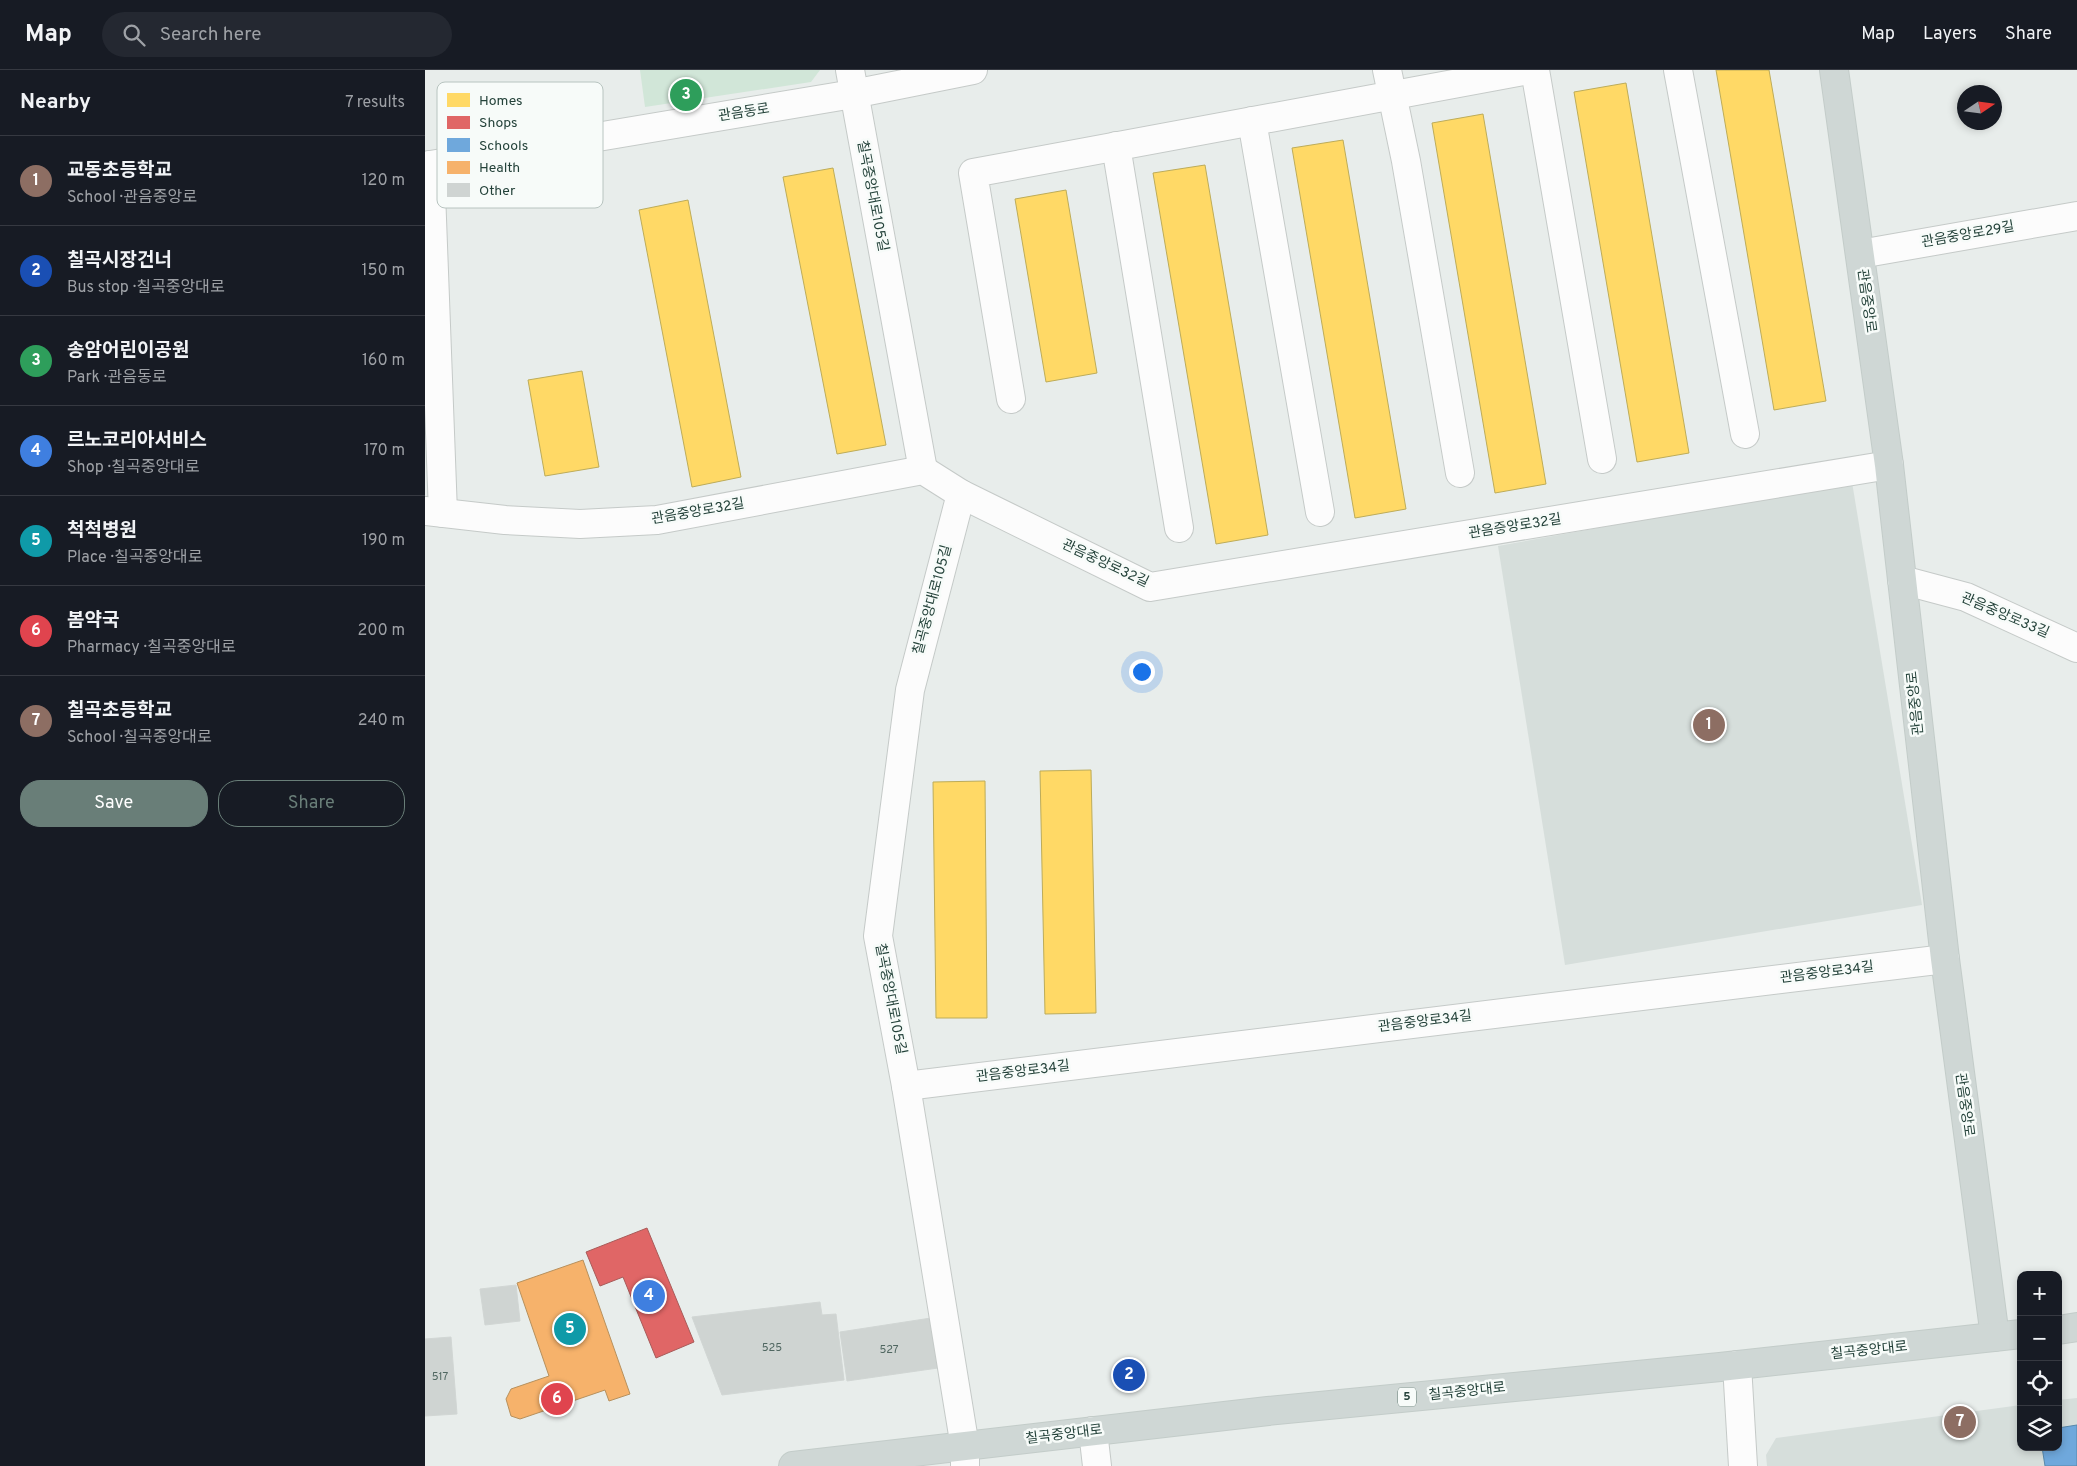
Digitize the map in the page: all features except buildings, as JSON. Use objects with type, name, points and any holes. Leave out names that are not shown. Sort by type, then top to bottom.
[{"type":"main road","name":"관음중앙로","points":[[1834,70],[1889,465],[1945,959],[2008,1336]]},
{"type":"main road","points":[[2062,1329],[2077,1327]]},
{"type":"main road","name":"칠곡중앙대로","points":[[793,1466],[965,1456],[1093,1431],[1268,1411],[1737,1365],[2008,1336]]},
{"type":"street","name":"관음동로","points":[[603,131],[852,82],[973,70]]},
{"type":"street","points":[[1011,399],[973,173],[1252,121],[1390,83],[1529,70]]},
{"type":"street","points":[[1535,70],[1602,459]]},
{"type":"street","points":[[1678,70],[1745,434]]},
{"type":"street","name":"칠곡중앙대로105길","points":[[852,82],[923,470]]},
{"type":"street","points":[[1390,83],[1406,161],[1460,473]]},
{"type":"street","points":[[1252,121],[1320,512]]},
{"type":"street","points":[[1116,146],[1179,528]]},
{"type":"street","points":[[428,165],[434,512]]},
{"type":"street","name":"관음중앙로29길","points":[[1860,254],[2077,216]]},
{"type":"street","name":"관음중앙로32길","points":[[434,512],[505,520],[579,524],[657,520],[923,470],[961,494],[1151,587],[1889,465]]},
{"type":"street","name":"칠곡중앙대로105길","points":[[961,494],[910,690],[878,936],[906,1086],[965,1456]]},
{"type":"street","name":"관음중앙로33길","points":[[1903,580],[1966,598],[2077,648]]},
{"type":"street","name":"관음중앙로34길","points":[[906,1086],[1945,959]]},
{"type":"street","points":[[1737,1365],[1743,1466]]},
{"type":"street","points":[[1093,1431],[1097,1466]]},
{"type":"shaded area","points":[[1852,482],[1922,905],[1565,965],[1498,546]]},
{"type":"shaded area","points":[[2077,1398],[2077,1466],[1767,1466],[1766,1455],[1776,1438],[2017,1406],[2017,1451],[2062,1451],[2062,1400]]},
{"type":"green space","points":[[640,70],[820,70],[811,82],[645,107]]},
{"type":"place","name":"송암어린이공원","points":[[686,95]]},
{"type":"place","name":"교동초등학교","points":[[1709,725]]},
{"type":"place","name":"르노코리아서비스","points":[[649,1296]]},
{"type":"place","name":"척척병원","points":[[570,1329]]},
{"type":"place","name":"칠곡시장건너","points":[[1129,1375]]},
{"type":"place","name":"봄약국","points":[[557,1399]]},
{"type":"place","name":"칠곡초등학교","points":[[1960,1422]]}]
